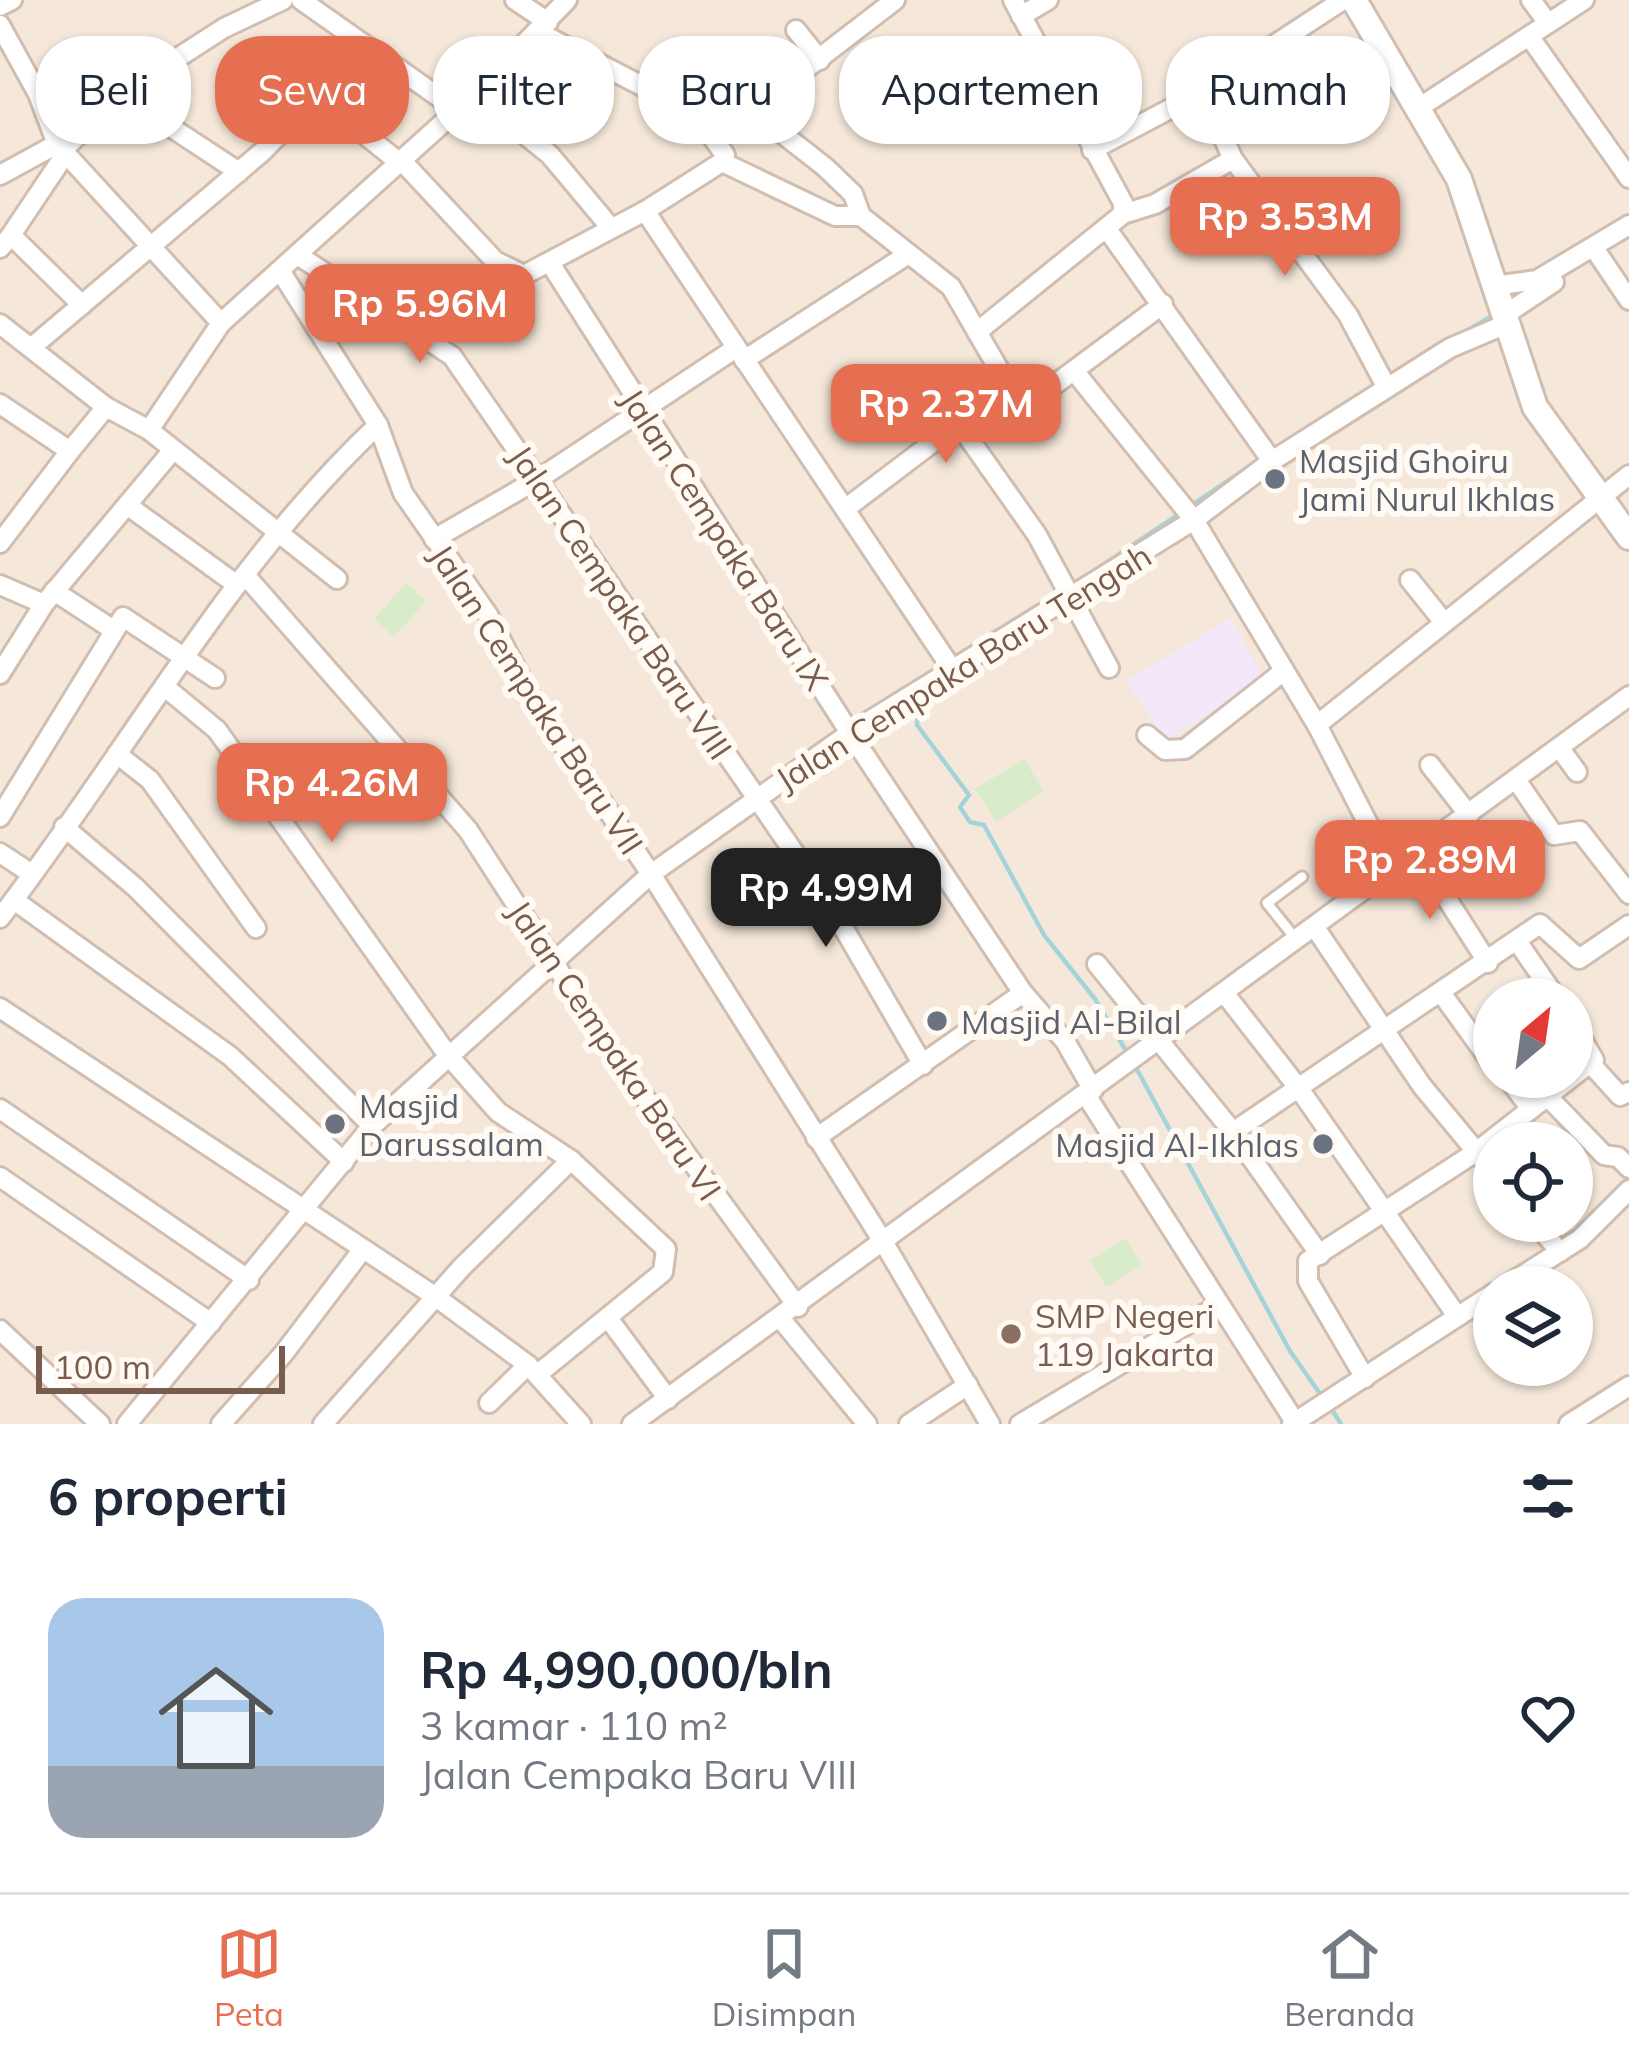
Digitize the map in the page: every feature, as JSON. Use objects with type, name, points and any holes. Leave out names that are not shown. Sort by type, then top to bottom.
[{"type":"street","points":[[0,6],[12,0]]},
{"type":"street","points":[[191,49],[283,0]]},
{"type":"street","points":[[301,0],[433,93]]},
{"type":"street","points":[[515,0],[577,57],[616,68],[638,80]]},
{"type":"street","points":[[534,36],[567,0]]},
{"type":"street","points":[[815,64],[895,0]]},
{"type":"street","points":[[1048,0],[1017,8],[1123,203],[1123,214]]},
{"type":"street","points":[[1288,36],[1343,0]]},
{"type":"street","points":[[1354,0],[1459,179],[1535,407],[1629,537]]},
{"type":"street","points":[[1531,0],[1548,23]]},
{"type":"street","points":[[1420,107],[1584,0]]},
{"type":"street","points":[[0,25],[62,149],[220,323]]},
{"type":"street","points":[[796,30],[820,60]]},
{"type":"street","points":[[1528,36],[1629,178]]},
{"type":"street","points":[[32,347],[239,172],[317,96],[401,162],[512,273],[530,274],[645,211],[722,162],[725,154],[716,144]]},
{"type":"street","points":[[1092,150],[1166,111]]},
{"type":"street","points":[[149,430],[220,323],[433,132]]},
{"type":"street","points":[[191,140],[239,172]]},
{"type":"street","points":[[68,144],[5,243],[82,305]]},
{"type":"street","points":[[536,144],[610,228]]},
{"type":"street","points":[[797,144],[853,194],[861,216],[951,287],[1015,397],[1030,403],[1163,304]]},
{"type":"street","points":[[1226,144],[1348,315],[1384,382]]},
{"type":"street","points":[[0,175],[62,149]]},
{"type":"street","points":[[977,332],[1123,214],[1155,204],[1233,159]]},
{"type":"street","points":[[722,162],[835,216],[861,216]]},
{"type":"street","points":[[645,211],[956,666]]},
{"type":"street","points":[[1500,307],[1629,225]]},
{"type":"street","points":[[1107,230],[1268,457]]},
{"type":"street","points":[[1500,307],[1629,236]]},
{"type":"street","points":[[1598,254],[1629,300]]},
{"type":"street","points":[[434,539],[908,255]]},
{"type":"street","name":"Jalan Cempaka Baru VIII","points":[[299,256],[452,356],[829,903],[923,1065]]},
{"type":"street","name":"Jalan Cempaka Baru IX","points":[[550,263],[850,734],[1023,993],[1065,1040],[1089,1092],[1216,1307],[1293,1423]]},
{"type":"street","name":"Jalan Cempaka Baru VII","points":[[280,272],[378,425],[403,493],[884,1243],[990,1424]]},
{"type":"street","name":"Jalan Cempaka Baru Tengah","points":[[127,1424],[372,1126],[650,874],[850,734],[1268,457],[1384,382],[1450,348],[1500,307]]},
{"type":"street","points":[[0,323],[106,407],[149,430],[337,579]]},
{"type":"street","points":[[845,509],[956,420],[999,372]]},
{"type":"street","points":[[1075,372],[1187,511],[1317,725],[1391,870]]},
{"type":"street","points":[[0,404],[70,451]]},
{"type":"street","points":[[0,543],[106,407]]},
{"type":"street","points":[[956,420],[1069,589],[1079,620],[1109,668]]},
{"type":"street","points":[[0,918],[280,530],[322,478],[378,425]]},
{"type":"street","points":[[0,674],[49,597],[173,450]]},
{"type":"street","points":[[1317,725],[1629,475]]},
{"type":"street","name":"Jalan Cempaka Baru VI","points":[[127,505],[242,580],[468,830],[613,1054],[867,1424]]},
{"type":"street","points":[[1410,580],[1443,621]]},
{"type":"street","points":[[0,584],[118,623],[188,658],[215,678]]},
{"type":"street","points":[[0,817],[118,623]]},
{"type":"street","points":[[1147,734],[1165,750],[1184,749],[1284,671]]},
{"type":"street","points":[[165,687],[217,730],[447,1054],[503,1117],[571,1160],[646,1228],[668,1258],[663,1272],[608,1318],[489,1402]]},
{"type":"street","points":[[632,1424],[1629,696]]},
{"type":"street","points":[[1561,750],[1577,772]]},
{"type":"street","points":[[117,754],[150,780],[256,928]]},
{"type":"street","points":[[1430,765],[1468,815]]},
{"type":"street","points":[[1517,781],[1554,835],[1575,831],[1629,893]]},
{"type":"street","points":[[64,827],[135,887],[372,1126]]},
{"type":"street","points":[[1417,852],[1488,963]]},
{"type":"street","points":[[0,853],[32,874]]},
{"type":"street","points":[[14,900],[230,1056],[344,1162]]},
{"type":"street","points":[[1233,1132],[1546,925],[1572,959],[1629,926]]},
{"type":"street","points":[[1316,929],[1384,1032],[1473,1148]]},
{"type":"street","points":[[1517,941],[1543,978]]},
{"type":"street","points":[[1097,964],[1233,1132],[1320,1255]]},
{"type":"street","points":[[816,1138],[1023,993]]},
{"type":"street","points":[[1225,994],[1300,1090],[1457,1316]]},
{"type":"street","points":[[1442,994],[1473,1037]]},
{"type":"street","points":[[0,1008],[436,1297],[533,1369],[581,1424]]},
{"type":"street","points":[[1593,1066],[1620,1096],[1629,1091]]},
{"type":"street","points":[[1534,1098],[1604,1155],[1618,1157],[1629,1168]]},
{"type":"street","points":[[1515,1122],[1546,1098]]},
{"type":"street","points":[[0,1109],[248,1280]]},
{"type":"street","points":[[1365,1378],[1308,1281],[1308,1261],[1473,1154]]},
{"type":"street","points":[[323,1424],[436,1297],[571,1160]]},
{"type":"street","points":[[0,1177],[211,1323]]},
{"type":"street","points":[[1538,1266],[1629,1190]]},
{"type":"street","points":[[1552,1242],[1560,1252]]},
{"type":"street","points":[[221,1424],[363,1249]]},
{"type":"street","points":[[1293,1423],[1325,1411],[1365,1378],[1473,1306]]},
{"type":"street","points":[[1019,1424],[1216,1307]]},
{"type":"street","points":[[608,1318],[668,1399]]},
{"type":"street","points":[[0,1330],[100,1424]]},
{"type":"street","points":[[908,1424],[968,1385]]},
{"type":"street","points":[[1569,1424],[1629,1386]]},
{"type":"lane","points":[[1298,942],[1267,903],[1302,877]]},
{"type":"shaded area","points":[[0,0],[1629,0],[1629,1424],[0,1424]]},
{"type":"shaded area","points":[[1230,618],[1264,678],[1167,741],[1126,681]]},
{"type":"green space","points":[[406,583],[426,601],[394,637],[374,619]]},
{"type":"green space","points":[[1024,759],[1044,791],[996,822],[975,789]]},
{"type":"green space","points":[[1125,1238],[1142,1265],[1106,1287],[1090,1260]]},
{"type":"waterway","points":[[1465,332],[1497,313]]},
{"type":"waterway","points":[[1301,432],[1332,412]]},
{"type":"waterway","points":[[1192,505],[1257,461]]},
{"type":"waterway","points":[[1077,582],[1182,512]]},
{"type":"waterway","points":[[951,680],[918,706],[917,725],[969,795],[960,807],[970,822],[984,825],[1044,935],[1095,999],[1128,1054]]},
{"type":"waterway","points":[[1134,1064],[1290,1351],[1323,1398]]},
{"type":"waterway","points":[[1330,1407],[1341,1424]]},
{"type":"place","name":"Masjid Ghoiru Jami Nurul Ikhlas","points":[[1275,479]]},
{"type":"place","name":"Masjid Al-Bilal","points":[[937,1021]]},
{"type":"place","name":"Masjid Darussalam","points":[[335,1124]]},
{"type":"place","name":"Masjid Al-Ikhlas","points":[[1323,1144]]},
{"type":"place","name":"SMP Negeri 119 Jakarta","points":[[1011,1334]]}]
